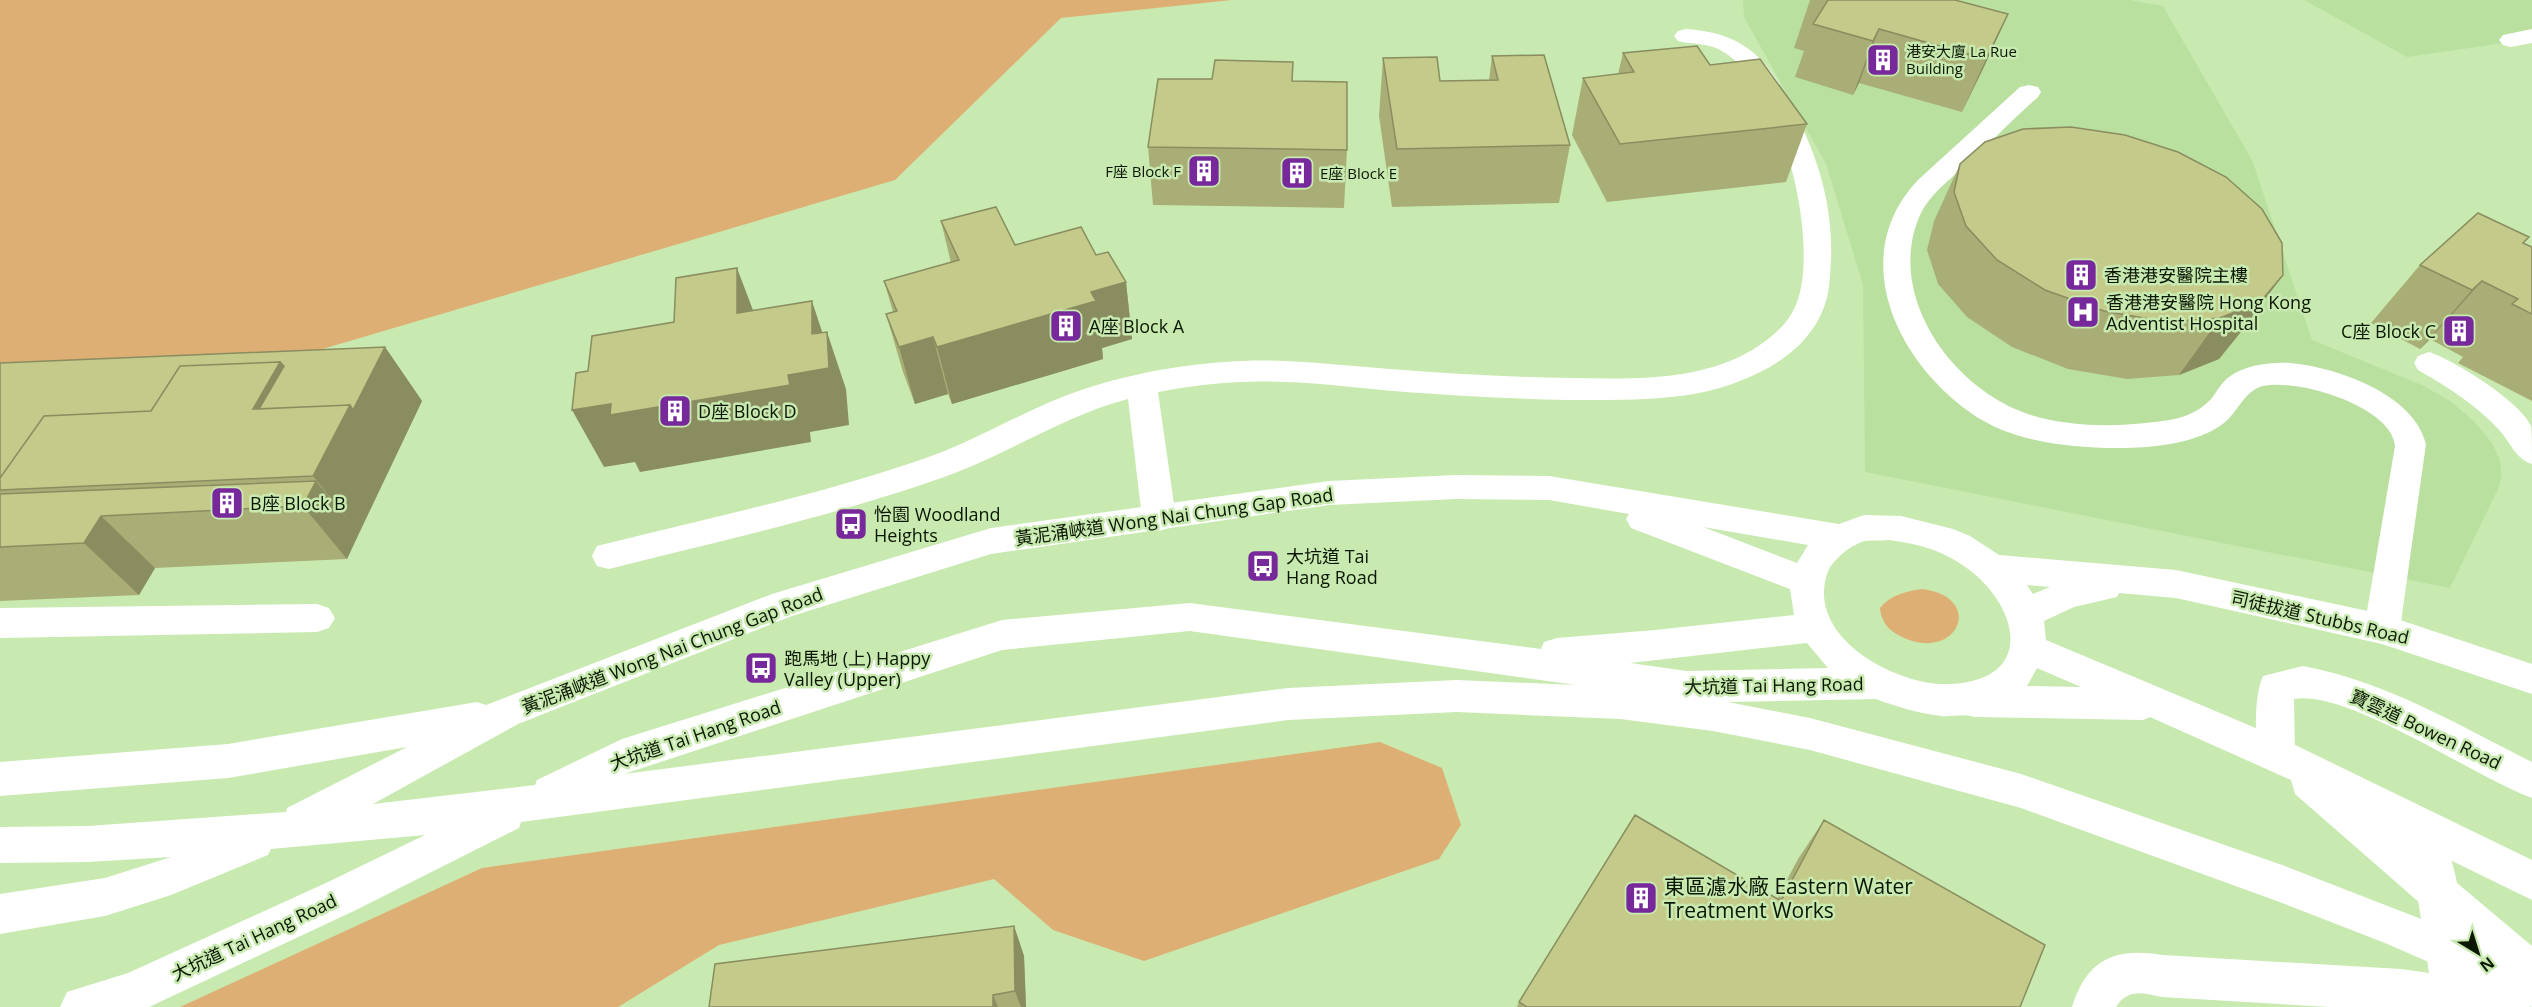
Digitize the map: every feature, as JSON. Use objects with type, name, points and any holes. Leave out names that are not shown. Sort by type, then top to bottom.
[{"type":"main road","points":[[609,556],[872,489],[939,466],[1046,416],[1093,398],[1192,375],[1272,370],[1450,384],[1634,389],[1671,387],[1704,381],[1735,371],[1762,358],[1782,344],[1797,328],[1815,292],[1818,251],[1816,212],[1808,173],[1793,133],[1774,96],[1744,54],[1737,48],[1716,39],[1686,36]]},
{"type":"main road","points":[[2029,92],[1933,181],[1916,198],[1905,215],[1899,234],[1896,257],[1898,285],[1916,336],[1930,358],[1965,392],[1993,411],[2024,425],[2072,432],[2122,436],[2189,428],[2209,418],[2225,405],[2235,389],[2247,380],[2263,375],[2288,374],[2313,377],[2339,385],[2366,398],[2386,411],[2402,426],[2410,441],[2410,454],[2382,629]]},
{"type":"main road","points":[[2429,363],[2457,379],[2506,416],[2524,437],[2532,452]]},
{"type":"main road","points":[[1142,385],[1159,518]]},
{"type":"main road","name":"黃泥涌峽道 Wong Nai Chung Gap Road","points":[[0,914],[105,897],[171,876],[254,842],[335,804],[505,713],[784,604],[991,541],[1329,494],[1456,487],[1549,488],[1841,537]]},
{"type":"main road","name":"黃泥涌峽道 Wong Nai Chung Gap Road","points":[[1549,488],[1708,542],[1807,580]]},
{"type":"main road","points":[[1953,701],[1982,697],[2005,686],[2020,669],[2026,631],[2005,582],[1968,551],[1942,538],[1915,530],[1888,527],[1862,529],[1841,537],[1824,548],[1812,563],[1807,580],[1808,603],[1816,627],[1832,649],[1853,668],[1878,683],[1916,697],[1953,701],[2159,705]]},
{"type":"main road","name":"司徒拔道 Stubbs Road","points":[[1991,568],[2176,584],[2382,629],[2532,679]]},
{"type":"main road","name":"司徒拔道 Stubbs Road","points":[[2026,631],[2068,594],[2119,585],[2176,584]]},
{"type":"main road","name":"大坑道 Tai Hang Road","points":[[82,1007],[132,993],[213,957],[342,896],[622,756],[1002,635],[1190,617],[1492,657],[1688,687],[1878,683]]},
{"type":"main road","points":[[0,623],[317,618]]},
{"type":"main road","name":"大坑道 Tai Hang Road","points":[[1492,657],[1632,649],[1716,637],[1816,627]]},
{"type":"main road","points":[[2026,631],[2159,705],[2276,754],[2532,881]]},
{"type":"main road","name":"寶雲道 Bowen Road","points":[[2276,754],[2276,687],[2303,682],[2330,687],[2373,702],[2532,781]]},
{"type":"main road","points":[[0,845],[87,844],[252,833],[442,815],[1288,704],[1457,696],[1620,703],[1713,715],[1810,734],[2021,791],[2397,928],[2532,986]]},
{"type":"main road","name":"黃泥涌峽道 Wong Nai Chung Gap Road","points":[[0,779],[228,761],[505,713]]},
{"type":"main road","points":[[2276,754],[2532,973]]},
{"type":"main road","points":[[2394,811],[2427,844],[2432,859],[2454,999]]},
{"type":"main road","points":[[2094,1007],[2097,994],[2111,980],[2134,972],[2162,976],[2401,990],[2508,1007]]},
{"type":"shaded area","points":[[0,0],[1232,0],[1061,18],[895,180],[265,366],[0,368]]},
{"type":"shaded area","name":"香港港安醫院 Hong Kong Adventist Hospital","points":[[1743,0],[2130,0],[2163,6],[2253,162],[2312,340],[2422,385],[2450,401],[2474,421],[2492,443],[2500,460],[2502,477],[2450,588],[1865,472],[1863,285],[1826,164],[1744,17]]},
{"type":"shaded area","points":[[2304,0],[2532,0],[2532,39],[2407,57]]},
{"type":"shaded area","points":[[1922,589],[1942,595],[1954,604],[1959,615],[1957,626],[1949,636],[1937,642],[1920,643],[1900,636],[1886,625],[1882,617],[1880,608],[1894,597]]},
{"type":"shaded area","points":[[1380,742],[1442,768],[1461,825],[1439,859],[1144,961],[1053,930],[994,879],[719,945],[618,1007],[180,1007],[482,868]]},
{"type":"building","points":[[1828,0],[1955,0],[2008,14],[1986,59],[1879,29],[1873,41],[1813,24]]},
{"type":"building","points":[[1697,46],[1710,65],[1760,59],[1807,124],[1620,144],[1583,78],[1634,72],[1623,53]]},
{"type":"building","points":[[1544,55],[1570,145],[1397,149],[1383,58],[1437,57],[1440,81],[1498,80],[1492,56]]},
{"type":"building","points":[[1215,60],[1293,62],[1292,81],[1347,82],[1347,150],[1148,147],[1158,79],[1212,79]]},
{"type":"building","points":[[2071,127],[2125,135],[2178,152],[2226,177],[2262,209],[2282,243],[2283,275],[2261,301],[2220,318],[2166,322],[2104,311],[2045,290],[1997,260],[1966,226],[1954,192],[1960,164],[1985,142],[2023,129]]},
{"type":"building","points":[[996,207],[1015,245],[1081,227],[1096,255],[1108,252],[1126,282],[1091,292],[1096,301],[937,347],[933,337],[899,347],[886,314],[897,311],[884,281],[959,260],[941,221]]},
{"type":"building","points":[[2478,213],[2529,237],[2523,243],[2532,247],[2532,314],[2512,304],[2518,299],[2482,281],[2472,290],[2420,265]]},
{"type":"building","points":[[737,268],[737,313],[812,301],[812,334],[827,332],[829,368],[788,375],[790,385],[610,415],[611,404],[572,410],[576,373],[588,371],[592,336],[674,322],[676,278]]},
{"type":"building","points":[[385,347],[353,410],[350,405],[259,409],[284,366],[280,362],[180,366],[151,411],[44,416],[0,478],[0,363]]},
{"type":"building","points":[[280,362],[253,409],[350,405],[313,476],[0,490],[0,478],[44,416],[151,411],[180,366]]},
{"type":"building","points":[[316,481],[303,506],[101,516],[84,543],[0,547],[0,494]]},
{"type":"building","name":"東區濾水廠 Eastern Water Treatment Works","points":[[1635,815],[1781,901],[1824,820],[2045,945],[2020,1007],[1527,1007],[1519,1002]]},
{"type":"building","points":[[1014,926],[1015,991],[993,995],[993,1007],[709,1007],[715,964]]},
{"type":"place","name":"港安大廈 La Rue Building","points":[[1883,60]]},
{"type":"place","name":"F座 Block F","points":[[1204,171]]},
{"type":"place","name":"E座 Block E","points":[[1297,173]]},
{"type":"place","name":"香港港安醫院主樓","points":[[2081,275]]},
{"type":"place","name":"香港港安醫院 Hong Kong Adventist Hospital","points":[[2083,312]]},
{"type":"place","name":"A座 Block A","points":[[1066,326]]},
{"type":"place","name":"C座 Block C","points":[[2459,331]]},
{"type":"place","name":"D座 Block D","points":[[675,411]]},
{"type":"place","name":"B座 Block B","points":[[227,503]]},
{"type":"place","name":"怡園 Woodland Heights","points":[[851,524]]},
{"type":"place","name":"大坑道 Tai Hang Road","points":[[1263,566]]},
{"type":"place","name":"跑馬地 (上) Happy Valley (Upper)","points":[[761,668]]},
{"type":"place","name":"東區濾水廠 Eastern Water Treatment Works","points":[[1641,898]]}]
